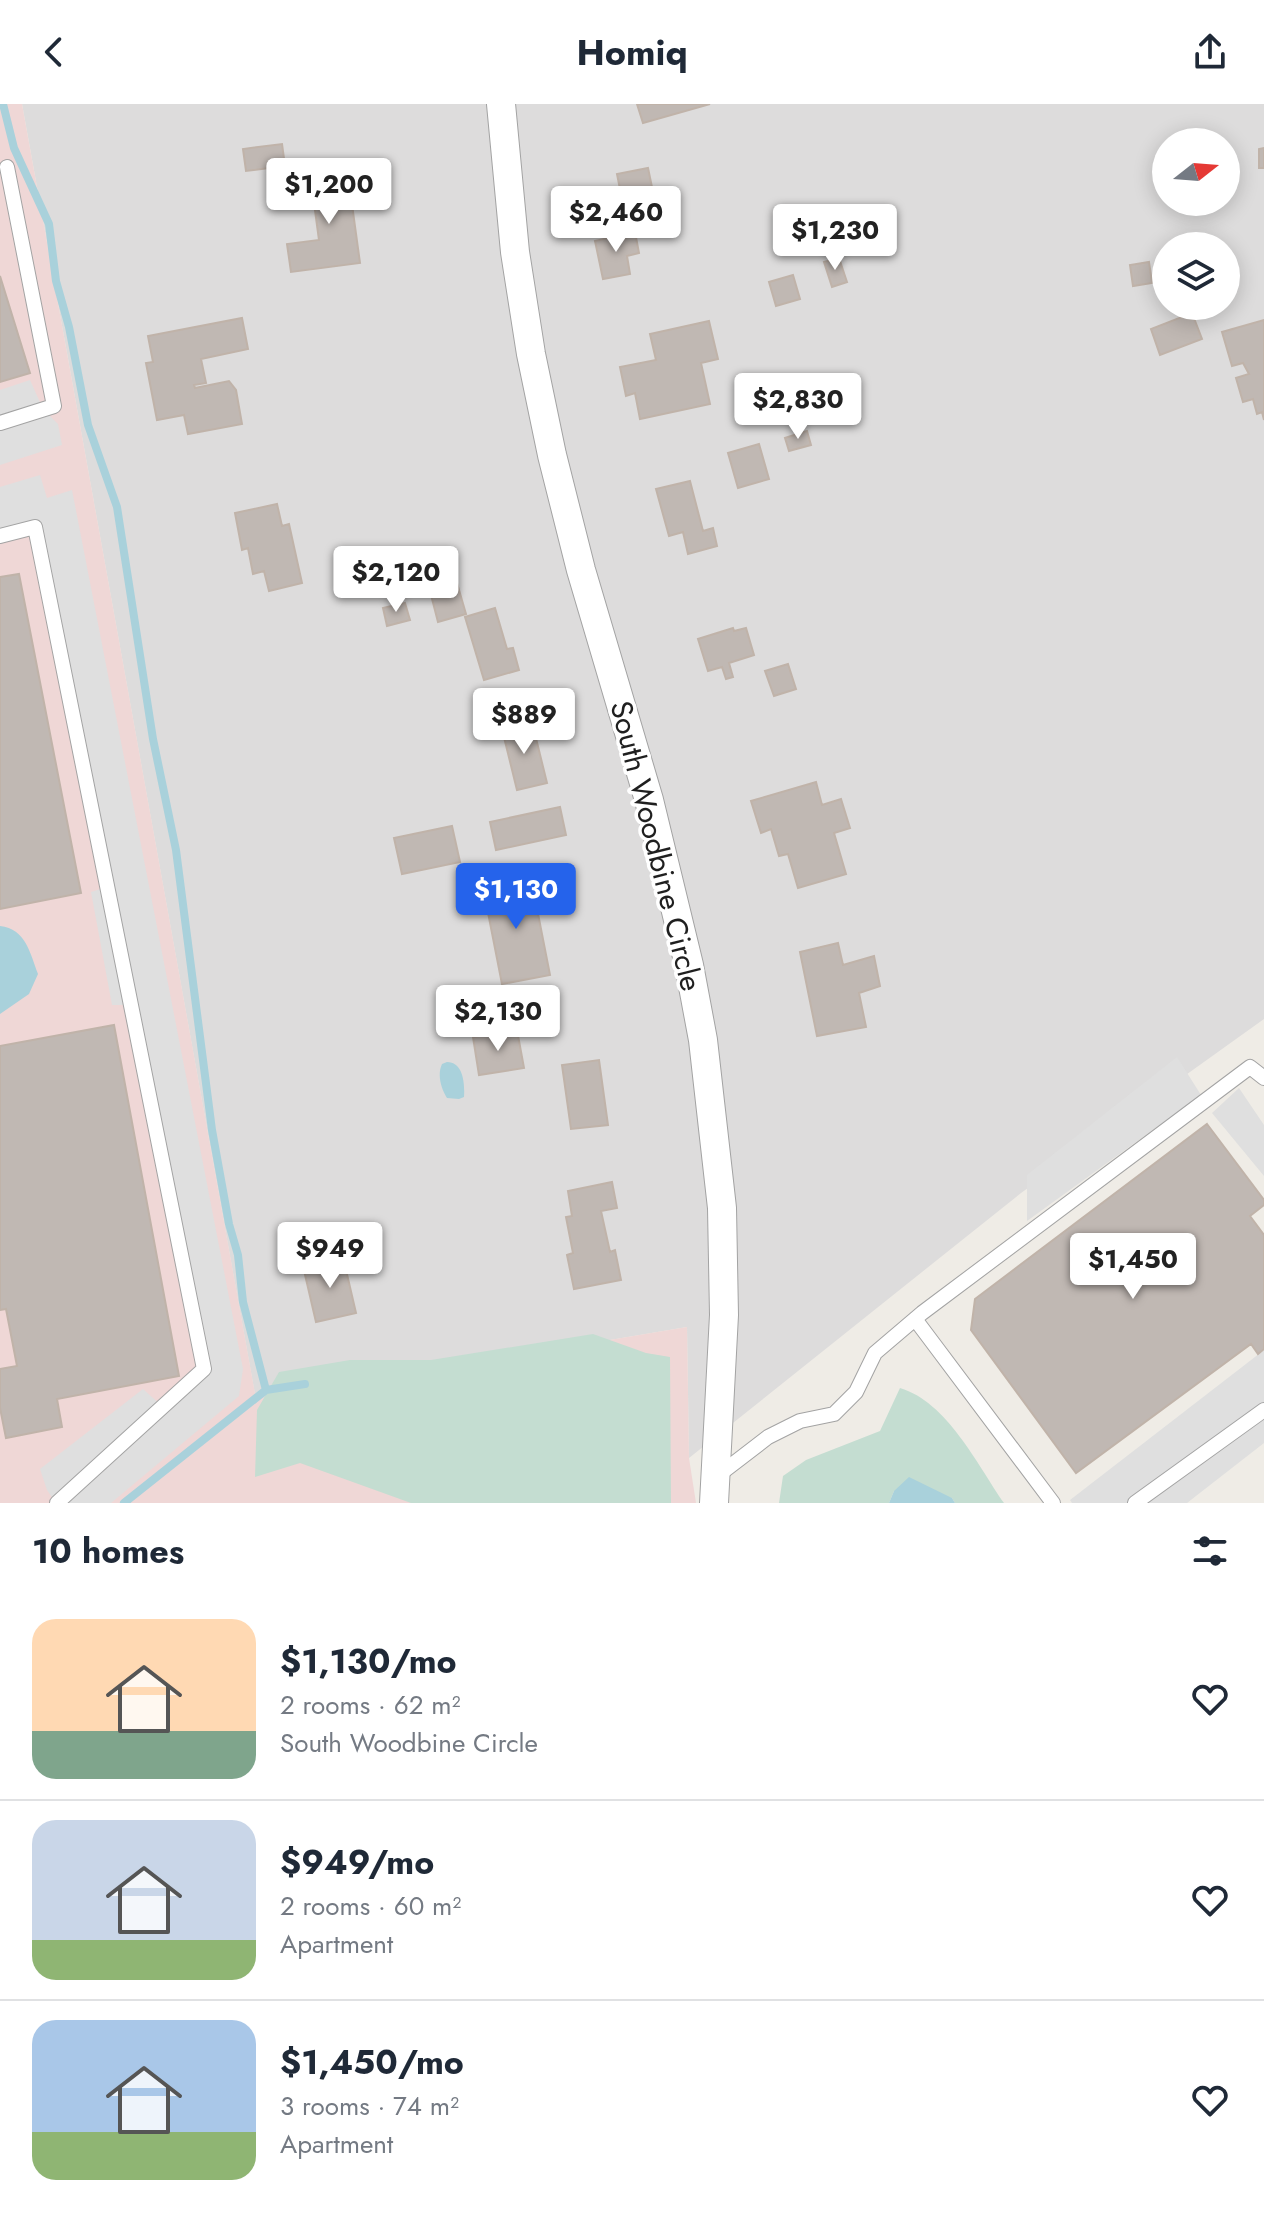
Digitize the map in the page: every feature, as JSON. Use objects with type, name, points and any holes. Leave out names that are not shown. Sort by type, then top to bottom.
[{"type":"street","name":"South Woodbine Circle","points":[[501,104],[515,252],[531,354],[552,455],[581,570],[649,800],[689,965],[703,1040],[722,1208],[724,1315],[715,1490]]},
{"type":"lane","points":[[0,423],[54,406],[7,167]]},
{"type":"lane","points":[[0,536],[35,527],[204,1369],[57,1503]]},
{"type":"lane","points":[[715,1490],[768,1437],[800,1421],[834,1414],[856,1392],[875,1353],[915,1319],[1250,1067],[1264,1078]]},
{"type":"lane","points":[[915,1319],[1053,1503]]},
{"type":"lane","points":[[1135,1503],[1264,1410]]},
{"type":"shaded area","points":[[0,104],[22,104],[256,1399],[687,1327],[689,1458],[696,1503],[0,1503]]},
{"type":"shaded area","points":[[22,104],[1264,104],[1264,1019],[1021,1193],[689,1458],[687,1327],[256,1400]]},
{"type":"shaded area","points":[[30,380],[43,409],[58,424],[62,445],[0,465],[0,390]]},
{"type":"shaded area","points":[[40,475],[47,498],[72,490],[243,1369],[239,1396],[111,1503],[56,1503],[47,1490],[40,1469],[143,1389],[163,1407],[204,1368],[131,1005],[112,1005],[91,892],[107,887],[35,528],[0,536],[0,487]]},
{"type":"shaded area","points":[[1177,1057],[1201,1095],[1027,1221],[1027,1175]]},
{"type":"shaded area","points":[[1239,1088],[1264,1125],[1264,1176],[1212,1113]]},
{"type":"shaded area","points":[[1264,1350],[1264,1443],[1187,1503],[1072,1503],[1070,1500]]},
{"type":"green space","points":[[593,1334],[646,1353],[670,1357],[671,1503],[411,1503],[300,1463],[255,1477],[257,1410],[279,1372],[350,1360],[431,1360]]},
{"type":"green space","points":[[900,1388],[917,1395],[946,1420],[972,1453],[1004,1503],[955,1503],[952,1498],[894,1491],[889,1503],[779,1503],[783,1476],[806,1460],[880,1431]]},
{"type":"water","points":[[0,926],[9,928],[21,937],[38,974],[29,994],[0,1014]]},
{"type":"water","points":[[447,1062],[460,1069],[464,1097],[447,1098],[445,1094],[440,1073],[442,1064]]},
{"type":"water","points":[[909,1477],[952,1498],[955,1503],[889,1503],[894,1491]]},
{"type":"building","points":[[637,104],[710,104],[643,123]]},
{"type":"building","points":[[282,144],[285,166],[246,171],[243,149]]},
{"type":"building","points":[[1264,148],[1264,168],[1259,168],[1259,149]]},
{"type":"building","points":[[347,168],[360,263],[291,272],[287,244],[319,240],[310,173]]},
{"type":"building","points":[[648,168],[653,192],[622,199],[617,174]]},
{"type":"building","points":[[635,232],[639,253],[627,256],[630,274],[603,279],[595,241]]},
{"type":"building","points":[[839,258],[847,282],[832,287],[824,262]]},
{"type":"building","points":[[1149,262],[1152,283],[1133,286],[1130,265]]},
{"type":"building","points":[[793,275],[800,299],[776,306],[769,282]]},
{"type":"building","points":[[0,276],[30,373],[0,382]]},
{"type":"building","points":[[242,318],[248,349],[201,359],[206,383],[194,385],[195,388],[229,381],[236,390],[242,424],[188,434],[184,415],[157,420],[146,363],[153,362],[148,336]]},
{"type":"building","points":[[1174,320],[1195,320],[1202,339],[1160,355],[1151,329]]},
{"type":"building","points":[[1264,320],[1264,420],[1262,412],[1257,414],[1253,399],[1243,402],[1236,378],[1249,374],[1243,363],[1232,366],[1222,332]]},
{"type":"building","points":[[709,321],[718,359],[701,363],[710,404],[640,419],[635,393],[626,396],[620,367],[656,360],[650,334]]},
{"type":"building","points":[[807,431],[811,445],[789,451],[785,438]]},
{"type":"building","points":[[759,444],[769,479],[738,488],[728,453]]},
{"type":"building","points":[[690,481],[703,531],[713,528],[717,546],[688,554],[683,532],[669,536],[656,489]]},
{"type":"building","points":[[277,504],[282,526],[289,524],[302,583],[269,591],[264,571],[253,574],[248,548],[242,550],[235,513]]},
{"type":"building","points":[[19,574],[81,893],[0,909],[0,577]]},
{"type":"building","points":[[457,583],[466,614],[438,622],[430,591]]},
{"type":"building","points":[[405,603],[410,620],[387,626],[383,608]]},
{"type":"building","points":[[495,608],[507,649],[513,648],[519,670],[484,680],[465,617]]},
{"type":"building","points":[[733,628],[734,631],[746,628],[754,655],[729,663],[733,677],[726,679],[722,667],[708,671],[698,639]]},
{"type":"building","points":[[788,664],[796,689],[774,696],[765,671]]},
{"type":"building","points":[[532,722],[547,783],[517,790],[502,729]]},
{"type":"building","points":[[816,782],[822,805],[841,799],[850,828],[834,833],[846,874],[798,888],[788,854],[779,856],[771,829],[761,833],[751,801]]},
{"type":"building","points":[[560,807],[566,835],[496,850],[490,822]]},
{"type":"building","points":[[452,826],[460,862],[402,874],[394,838]]},
{"type":"building","points":[[531,878],[550,975],[502,984],[483,887]]},
{"type":"building","points":[[838,943],[843,965],[874,956],[880,986],[859,993],[866,1027],[817,1036],[800,952]]},
{"type":"building","points":[[114,1025],[179,1376],[57,1399],[62,1427],[6,1438],[0,1408],[0,1369],[17,1366],[6,1309],[0,1310],[0,1046]]},
{"type":"building","points":[[517,1030],[524,1068],[479,1075],[473,1037]]},
{"type":"building","points":[[599,1060],[608,1125],[571,1129],[562,1065]]},
{"type":"building","points":[[1207,1124],[1264,1200],[1264,1205],[1250,1216],[1264,1235],[1264,1349],[1258,1354],[1251,1344],[1076,1473],[971,1330],[975,1299]]},
{"type":"building","points":[[612,1182],[617,1208],[601,1211],[610,1252],[615,1250],[621,1280],[574,1289],[567,1255],[573,1253],[566,1217],[572,1216],[568,1191]]},
{"type":"building","points":[[343,1257],[356,1313],[316,1322],[303,1266]]},
{"type":"waterway","points":[[3,104],[14,148],[49,224],[56,281],[69,327],[88,425],[117,507],[153,739],[176,850],[212,1130],[229,1224],[238,1255],[243,1302],[266,1390]]},
{"type":"waterway","points":[[124,1503],[266,1390],[305,1384]]}]
